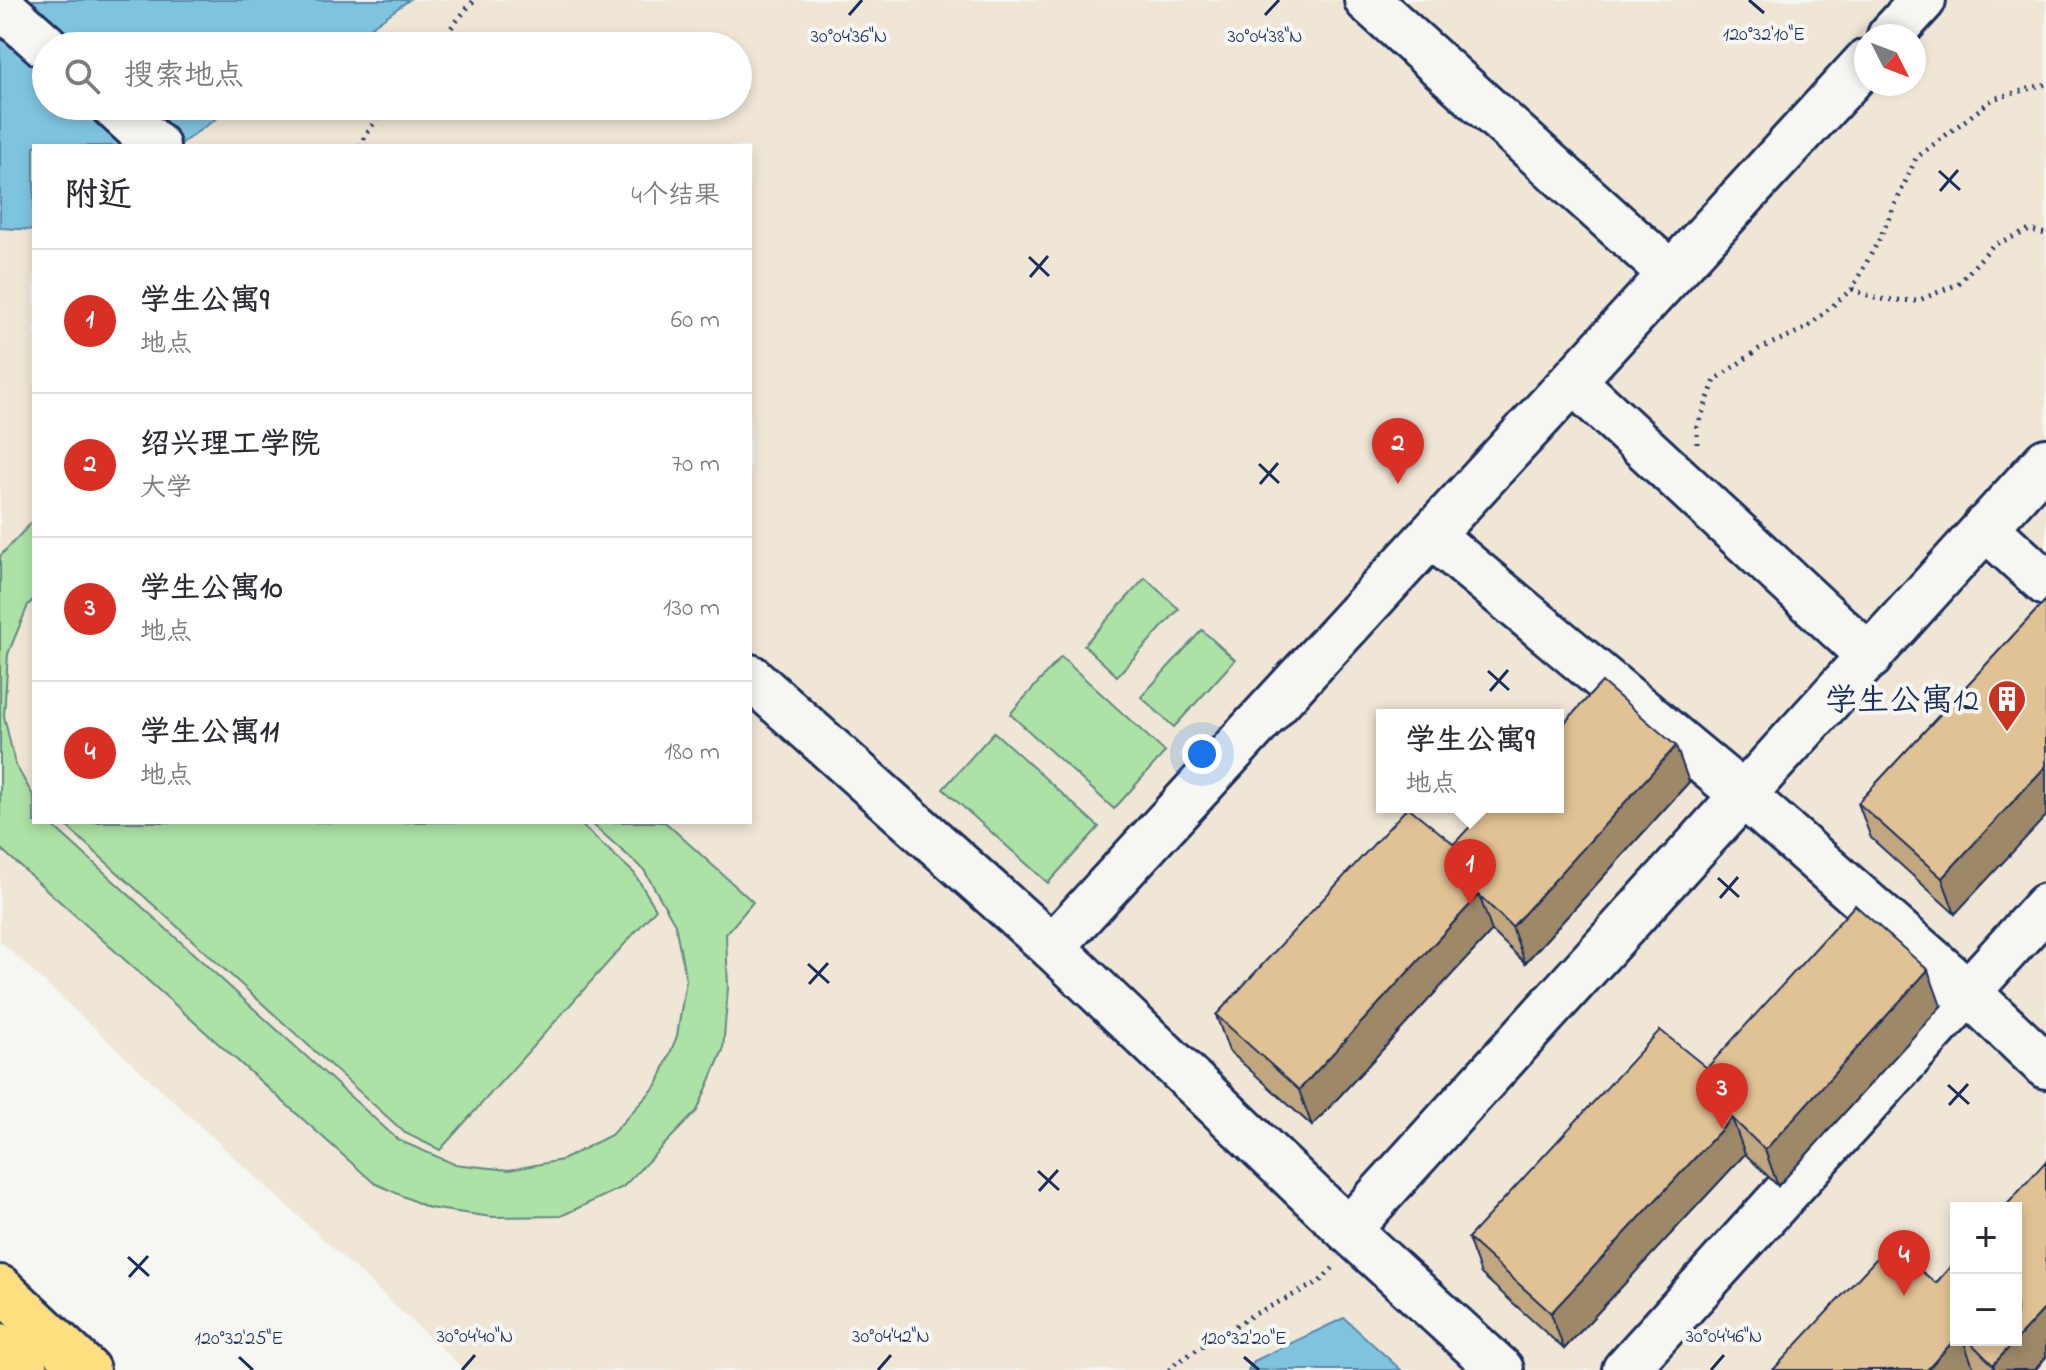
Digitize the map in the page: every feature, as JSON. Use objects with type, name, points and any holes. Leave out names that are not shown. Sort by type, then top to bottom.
[{"type":"main road","points":[[0,1288],[87,1370]]},
{"type":"main road","points":[[0,1346],[26,1370]]},
{"type":"lane","points":[[1367,0],[1671,274]]},
{"type":"lane","points":[[1901,24],[1923,0]]},
{"type":"lane","points":[[0,5],[32,34]]},
{"type":"lane","points":[[1052,947],[1854,75]]},
{"type":"lane","points":[[128,120],[155,144]]},
{"type":"lane","points":[[1573,381],[1870,657]]},
{"type":"lane","points":[[1354,1236],[1743,795],[2046,461]]},
{"type":"lane","points":[[1985,527],[2046,583]]},
{"type":"lane","points":[[1431,535],[1743,795],[1968,992],[2046,1066]]},
{"type":"lane","points":[[752,679],[1052,947],[1354,1236],[1501,1370]]},
{"type":"lane","points":[[1625,1370],[2046,906]]},
{"type":"path","points":[[448,32],[474,0]]},
{"type":"path","points":[[1691,491],[1697,427],[1715,380],[1759,349],[1807,328],[1852,289],[1880,238],[1916,158],[1993,99],[2046,84]]},
{"type":"path","points":[[360,144],[376,120]]},
{"type":"path","points":[[1852,289],[1877,299],[1917,301],[1958,284],[1993,245],[2030,230],[2046,234]]},
{"type":"path","points":[[1169,1370],[1251,1316],[1319,1282],[1354,1236]]},
{"type":"shaded area","points":[[0,0],[2046,0],[2046,1370],[465,1370],[0,941]]},
{"type":"green space","points":[[32,522],[32,601],[8,654],[4,716],[15,764],[32,794],[32,824],[51,824],[398,1140],[454,1164],[509,1170],[562,1160],[611,1135],[657,1085],[677,1036],[686,980],[675,924],[644,870],[592,824],[667,824],[753,902],[726,934],[728,988],[723,1050],[697,1111],[623,1187],[561,1216],[492,1217],[429,1208],[374,1183],[0,848],[0,556]]},
{"type":"green space","points":[[1145,578],[1179,609],[1117,676],[1084,645]]},
{"type":"green space","points":[[1202,630],[1235,660],[1174,727],[1141,697]]},
{"type":"green space","points":[[1061,657],[1165,752],[1114,809],[1010,714]]},
{"type":"green space","points":[[994,732],[1099,827],[1048,883],[943,789]]},
{"type":"green space","points":[[64,824],[580,824],[634,873],[656,909],[440,1150],[405,1133]]},
{"type":"water","points":[[0,0],[409,0],[362,32],[32,32],[32,120],[214,120],[181,144],[32,144],[32,230],[0,228]]},
{"type":"water","points":[[1344,1318],[1401,1370],[1248,1370],[1254,1361]]},
{"type":"building","name":"学生公寓12","points":[[2046,600],[2046,766],[1942,878],[1858,803]]},
{"type":"building","points":[[1602,682],[1676,746],[1512,927],[1479,895],[1299,1090],[1216,1015],[1402,813],[1415,813],[1454,844],[1482,813],[1564,813],[1564,723]]},
{"type":"building","points":[[1855,905],[1928,970],[1765,1150],[1732,1118],[1551,1313],[1468,1238],[1660,1030],[1707,1068]]},
{"type":"building","points":[[2046,1161],[2046,1307],[2022,1333],[2022,1202],[2009,1202]]},
{"type":"building","points":[[1889,1245],[1936,1283],[1950,1267],[1950,1345],[1927,1370],[1773,1370]]},
{"type":"building","points":[[1974,1346],[2010,1346],[1993,1365]]},
{"type":"place","name":"绍兴理工学院","points":[[1398,484]]},
{"type":"place","name":"学生公寓12","points":[[2007,733]]},
{"type":"place","name":"学生公寓9","points":[[1470,905]]},
{"type":"place","name":"学生公寓10","points":[[1722,1129]]},
{"type":"place","name":"学生公寓11","points":[[1904,1296]]}]
